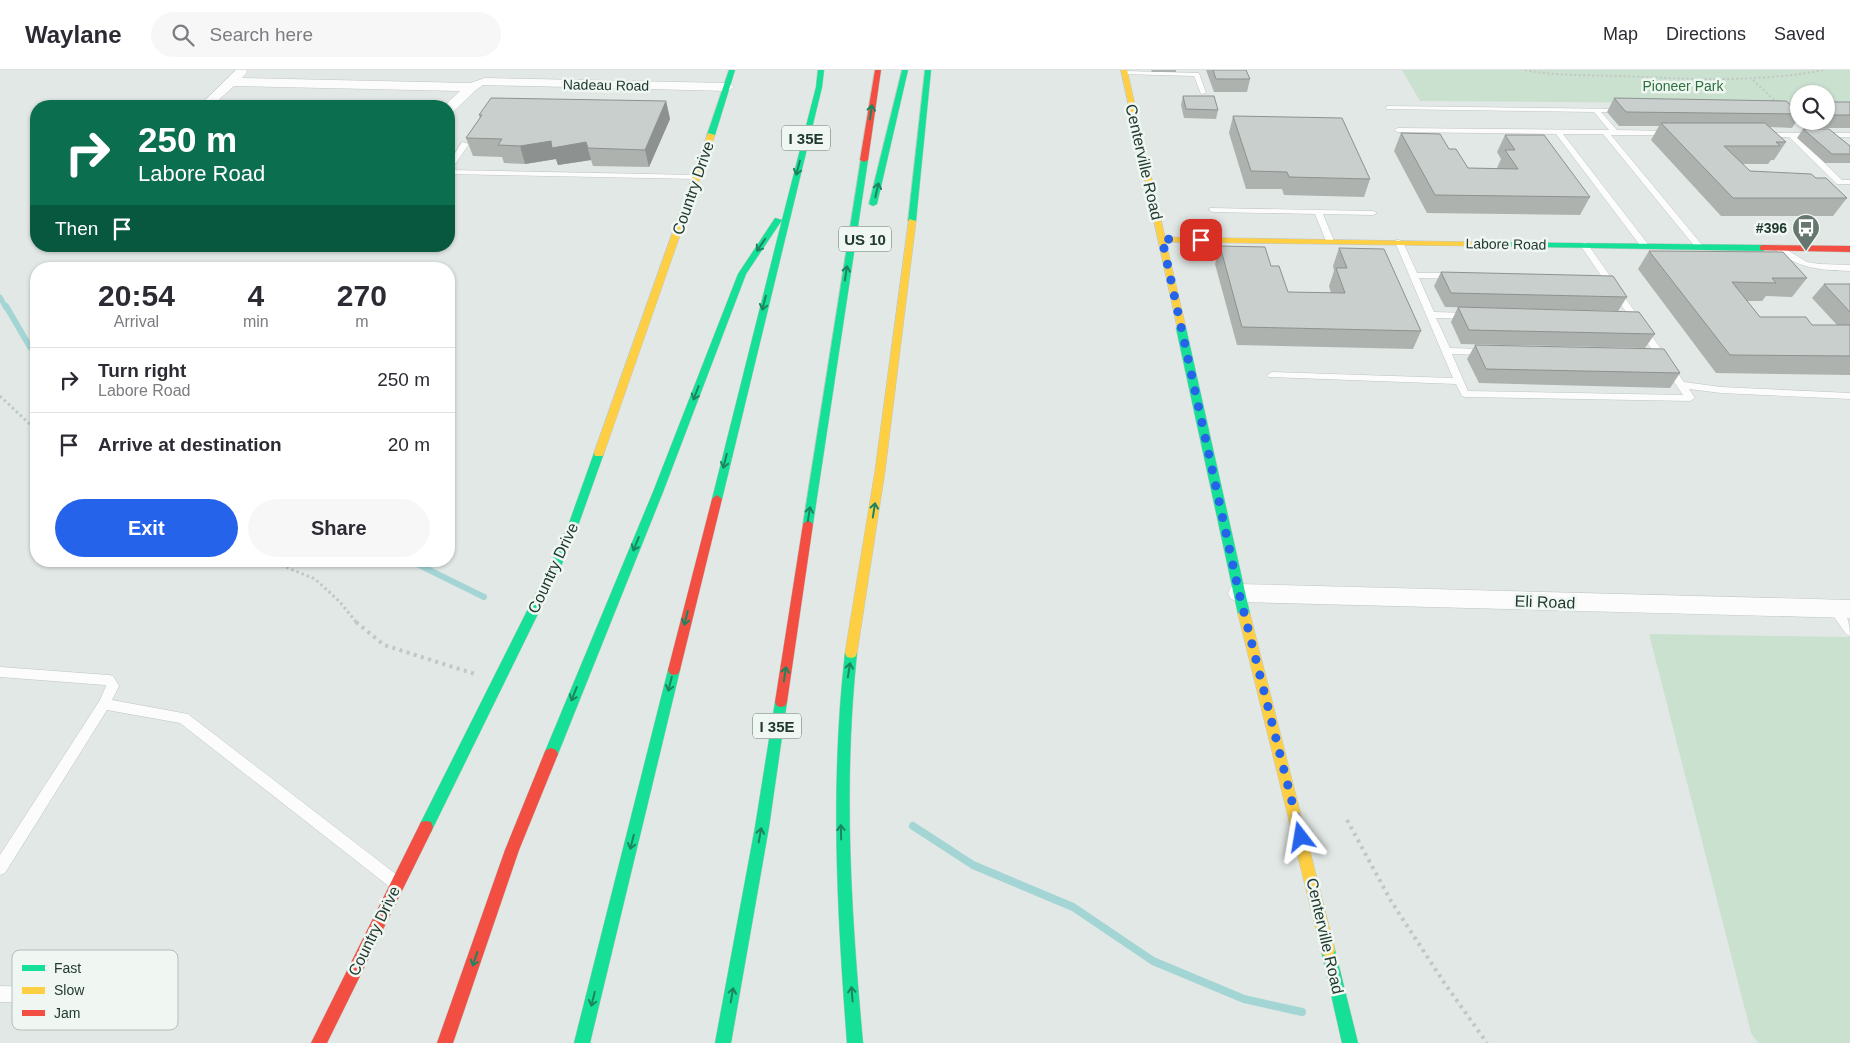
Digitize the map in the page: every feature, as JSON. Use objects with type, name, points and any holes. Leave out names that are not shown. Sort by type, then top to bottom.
[{"type":"main road","name":"Country Drive","points":[[319,1043],[553,571],[574,523],[697,177],[732,70]]},
{"type":"main road","name":"I 35E","points":[[582,1043],[819,87],[821,70]]},
{"type":"main road","name":"I 35E","points":[[724,1043],[762,827],[878,70]]},
{"type":"main road","name":"US 10","points":[[871,215],[906,70]]},
{"type":"main road","points":[[856,1043],[842,872],[840,774],[846,691],[880,471],[905,287],[928,70]]},
{"type":"main road","name":"Centerville Road","points":[[1124,72],[1239,593],[1311,875],[1350,1043]]},
{"type":"main road","points":[[446,1043],[512,850],[658,492],[742,274],[789,205]]},
{"type":"main road","name":"Labore Road","points":[[1162,239],[1850,248]]},
{"type":"main road","name":"US 10","points":[[825,408],[862,253]]},
{"type":"street","points":[[211,100],[243,70]]},
{"type":"street","points":[[230,82],[471,86],[492,80],[501,70]]},
{"type":"street","name":"Nadeau Road","points":[[485,82],[728,87]]},
{"type":"street","points":[[455,102],[471,86]]},
{"type":"street","name":"Eli Road","points":[[1239,593],[1842,609]]},
{"type":"lane","points":[[1124,72],[1197,74],[1203,93]]},
{"type":"lane","points":[[1388,108],[1626,110]]},
{"type":"lane","points":[[1596,110],[1615,133]]},
{"type":"lane","points":[[1398,130],[1674,134]]},
{"type":"lane","points":[[1803,130],[1808,135]]},
{"type":"lane","points":[[1558,132],[1645,246]]},
{"type":"lane","points":[[1606,133],[1699,246]]},
{"type":"lane","points":[[1752,134],[1850,136]]},
{"type":"lane","points":[[1790,135],[1840,182],[1850,182]]},
{"type":"lane","points":[[1837,136],[1844,141]]},
{"type":"lane","points":[[455,159],[465,144]]},
{"type":"lane","points":[[455,172],[697,177]]},
{"type":"lane","points":[[1214,210],[1373,213]]},
{"type":"lane","points":[[1318,212],[1330,241]]},
{"type":"lane","points":[[1399,242],[1465,394],[1690,398],[1631,320],[1603,279],[1584,245]]},
{"type":"lane","points":[[1779,248],[1792,260],[1815,266],[1850,268]]},
{"type":"lane","points":[[1413,275],[1462,276]]},
{"type":"lane","points":[[1430,315],[1479,316]]},
{"type":"lane","points":[[1447,351],[1495,352]]},
{"type":"lane","points":[[1272,375],[1460,381]]},
{"type":"lane","points":[[1681,385],[1721,390],[1850,396]]},
{"type":"lane","points":[[1842,609],[1850,631]]},
{"type":"lane","points":[[0,672],[109,680],[113,686],[104,704],[0,868]]},
{"type":"lane","points":[[104,704],[183,718],[398,884]]},
{"type":"path","points":[[1525,70],[1555,74],[1752,80],[1824,70]]},
{"type":"path","points":[[1752,80],[1772,99],[1786,103]]},
{"type":"path","points":[[1767,103],[1772,99]]},
{"type":"path","points":[[0,396],[30,424]]},
{"type":"path","points":[[286,567],[315,579],[339,601],[358,625],[384,645],[472,672],[495,686]]},
{"type":"path","points":[[1347,820],[1391,901],[1443,981],[1487,1043]]},
{"type":"green space","name":"Pioneer Park","points":[[1402,70],[1850,70],[1850,105],[1835,104],[1835,85],[1790,85],[1790,104],[1420,101]]},
{"type":"green space","points":[[1649,634],[1850,637],[1850,1043],[1758,1043],[1751,1033]]},
{"type":"building","points":[[1213,70],[1246,70],[1250,79],[1216,79]]},
{"type":"building","points":[[1183,96],[1214,96],[1218,110],[1186,109]]},
{"type":"building","points":[[491,98],[666,101],[645,150],[588,148],[586,142],[552,148],[551,141],[520,146],[498,145],[502,139],[466,138]]},
{"type":"building","points":[[1614,98],[1786,101],[1790,104],[1790,114],[1626,112]]},
{"type":"building","points":[[1835,102],[1850,102],[1850,115],[1835,115]]},
{"type":"building","points":[[1233,116],[1342,118],[1370,179],[1289,177],[1287,172],[1251,171]]},
{"type":"building","points":[[1661,123],[1765,123],[1786,142],[1776,142],[1780,146],[1724,146],[1750,171],[1811,174],[1816,178],[1826,178],[1847,198],[1733,198]]},
{"type":"building","points":[[1804,130],[1830,130],[1850,146],[1850,154],[1832,154]]},
{"type":"building","points":[[1401,133],[1440,134],[1449,149],[1456,149],[1468,168],[1518,169],[1505,150],[1515,150],[1505,135],[1544,135],[1590,197],[1435,195]]},
{"type":"building","points":[[1220,246],[1265,247],[1271,266],[1279,266],[1288,292],[1345,293],[1336,268],[1347,268],[1339,248],[1384,249],[1421,331],[1242,327]]},
{"type":"building","points":[[1649,251],[1783,252],[1807,278],[1772,278],[1776,283],[1732,282],[1760,317],[1806,317],[1812,325],[1850,325],[1850,356],[1730,355]]},
{"type":"building","points":[[1441,272],[1613,276],[1627,297],[1451,293]]},
{"type":"building","points":[[1824,284],[1850,284],[1850,312]]},
{"type":"building","points":[[1458,307],[1639,312],[1655,334],[1469,330]]},
{"type":"building","points":[[1475,345],[1664,349],[1680,373],[1486,369]]},
{"type":"waterway","points":[[0,297],[6,308]]},
{"type":"waterway","points":[[6,306],[30,347]]},
{"type":"waterway","points":[[423,567],[484,597]]},
{"type":"waterway","points":[[913,826],[973,865],[1073,907],[1153,961],[1244,999],[1302,1012]]},
{"type":"traffic: fast","points":[[711,135],[732,70]]},
{"type":"traffic: fast","points":[[717,499],[819,87],[821,70]]},
{"type":"traffic: fast","points":[[873,204],[905,70]]},
{"type":"traffic: fast","points":[[912,221],[928,70]]},
{"type":"traffic: fast","points":[[808,524],[864,160]]},
{"type":"traffic: fast","points":[[551,754],[658,492],[742,274],[778,220]]},
{"type":"traffic: fast","points":[[1477,244],[1763,248]]},
{"type":"traffic: fast","points":[[1181,328],[1244,614]]},
{"type":"traffic: fast","points":[[426,827],[553,571],[574,523],[599,453]]},
{"type":"traffic: fast","points":[[851,653],[842,750],[841,799],[844,897],[855,1043]]},
{"type":"traffic: fast","points":[[582,1043],[674,670]]},
{"type":"traffic: fast","points":[[723,1043],[762,827],[781,702]]},
{"type":"traffic: fast","points":[[1328,950],[1350,1043]]},
{"type":"traffic: slow","points":[[1124,70],[1181,328]]},
{"type":"traffic: slow","points":[[599,453],[711,135]]},
{"type":"traffic: slow","points":[[851,653],[880,471],[912,221]]},
{"type":"traffic: slow","points":[[1161,239],[1477,244]]},
{"type":"traffic: slow","points":[[1244,614],[1328,950]]},
{"type":"traffic: jam","points":[[864,160],[878,70]]},
{"type":"traffic: jam","points":[[1763,248],[1850,249]]},
{"type":"traffic: jam","points":[[674,670],[717,499]]},
{"type":"traffic: jam","points":[[781,702],[808,524]]},
{"type":"traffic: jam","points":[[445,1043],[512,850],[551,754]]},
{"type":"traffic: jam","points":[[319,1043],[426,827]]},
{"type":"place","name":"#396","points":[[1806,252]]},
{"type":"route","points":[[1201,240],[1162,239],[1239,593],[1301,837]]}]
